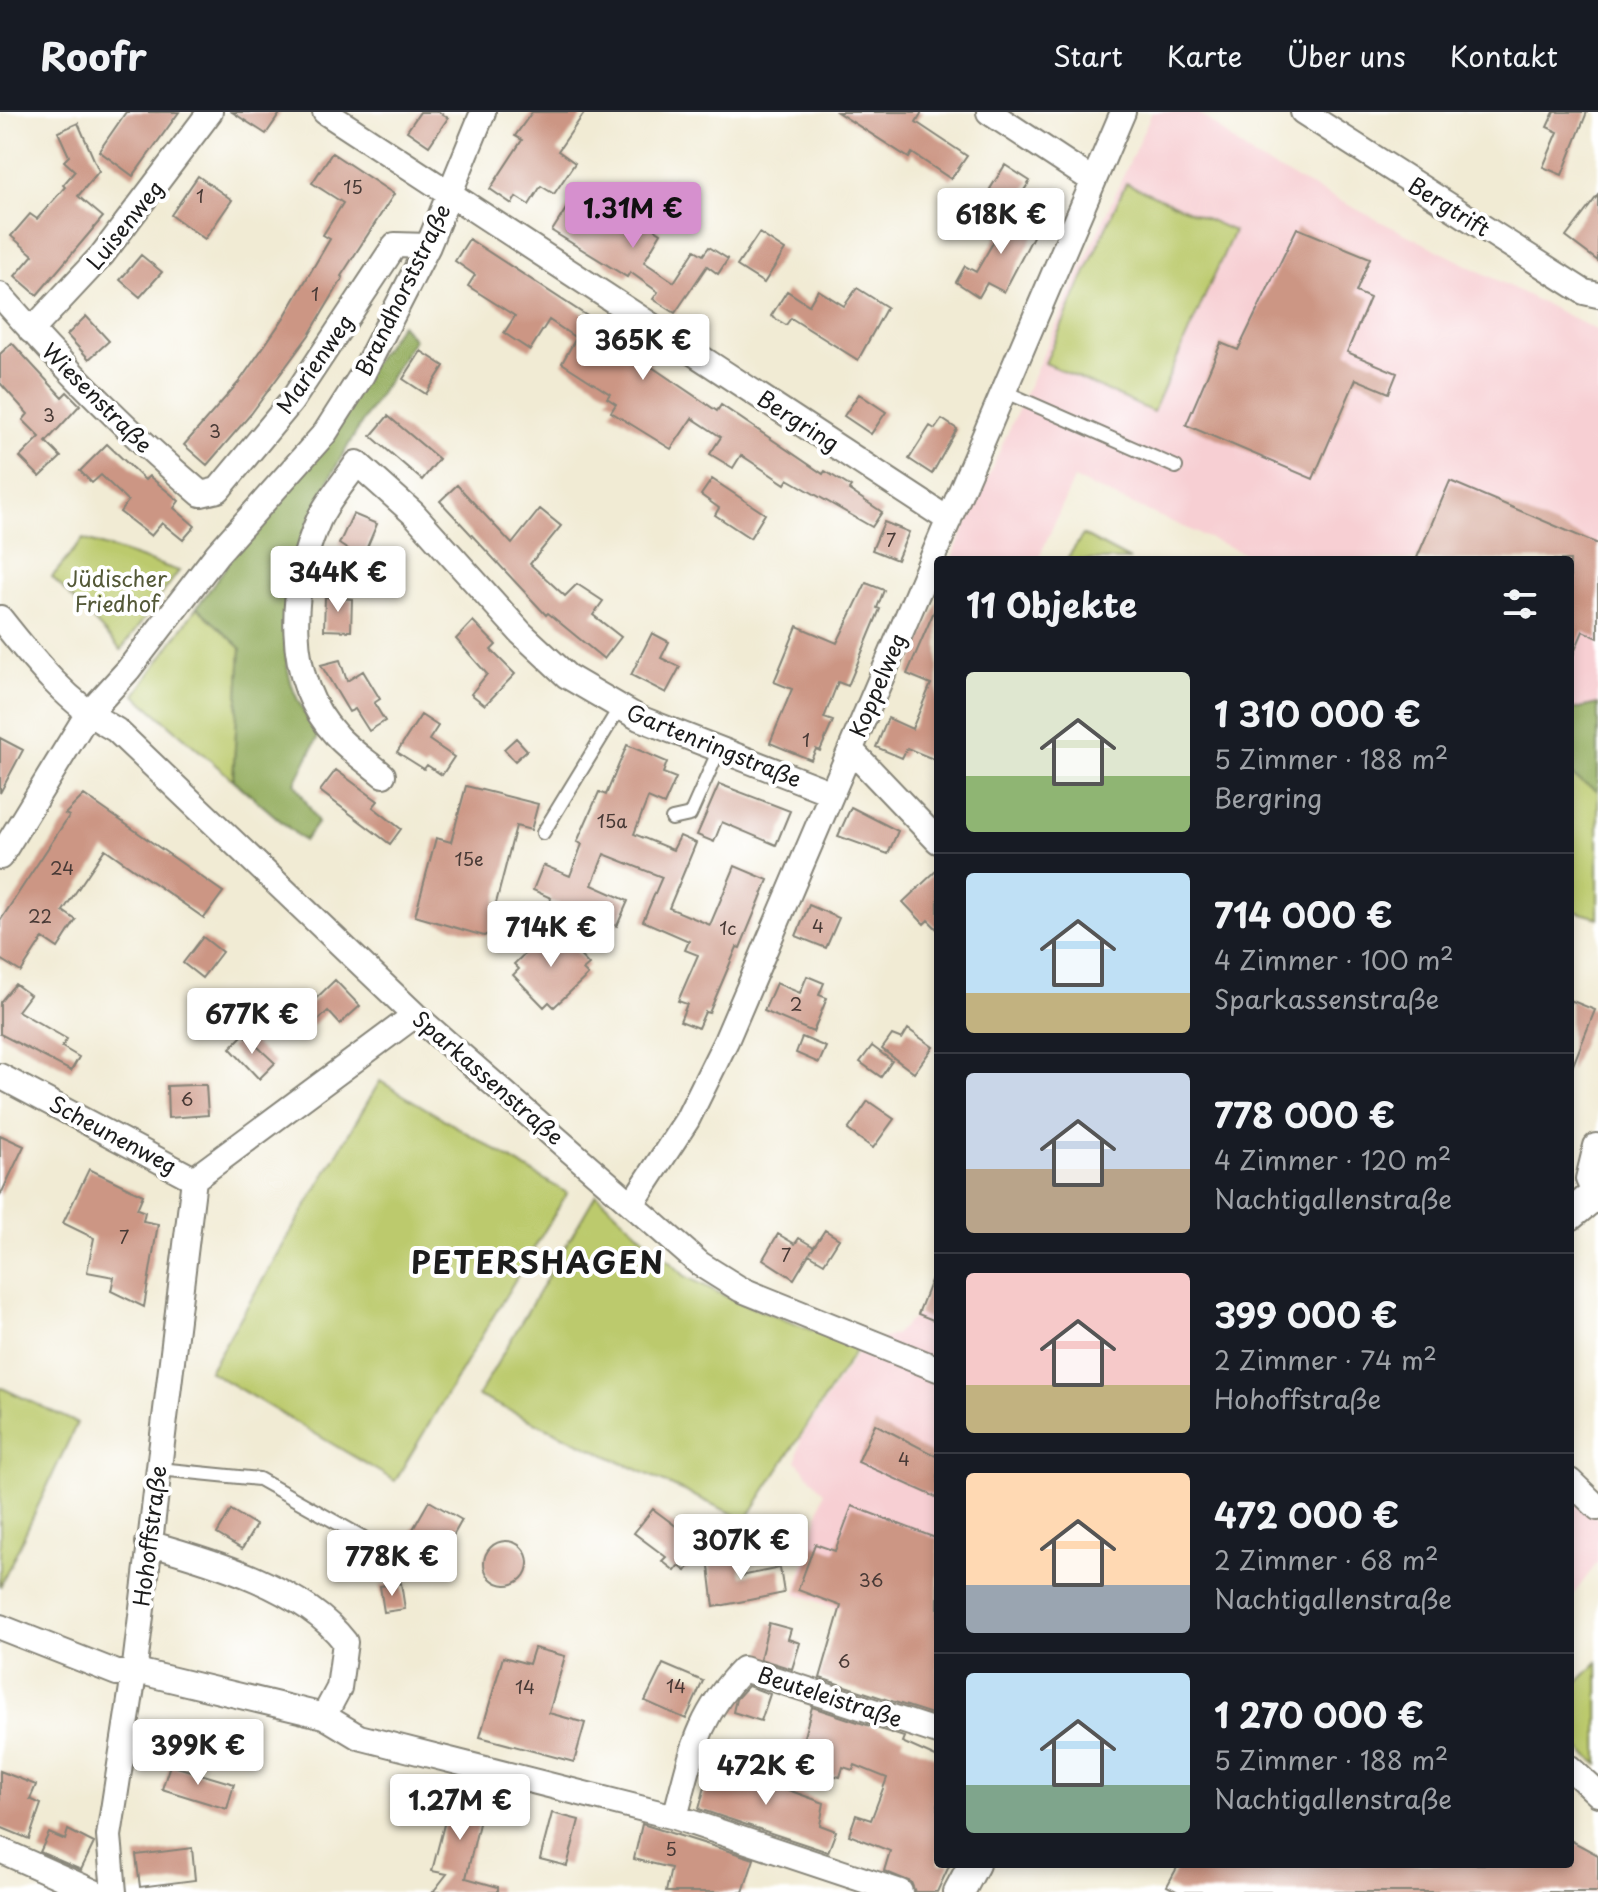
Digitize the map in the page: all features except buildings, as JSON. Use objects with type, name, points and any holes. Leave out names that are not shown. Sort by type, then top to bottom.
[{"type":"street","name":"Luisenweg","points":[[31,331],[111,244],[210,112]]},
{"type":"street","name":"Bergring","points":[[325,112],[949,520]]},
{"type":"street","name":"Brandhorststraße","points":[[0,857],[87,715],[128,670],[217,554],[325,433],[376,350],[428,246],[483,112]]},
{"type":"street","points":[[989,112],[1092,180]]},
{"type":"street","name":"Koppelweg","points":[[632,1204],[687,1120],[726,1041],[1123,112]]},
{"type":"street","name":"Bergtrift","points":[[1303,112],[1584,292],[1598,295]]},
{"type":"street","name":"Marienweg","points":[[201,494],[218,490],[291,402],[395,245],[428,246]]},
{"type":"street","name":"Wiesenstraße","points":[[0,295],[132,436],[201,494]]},
{"type":"street","name":"Gartenringstraße","points":[[383,775],[335,735],[303,679],[296,638],[300,580],[320,518],[357,463],[414,514],[567,676],[639,718],[832,793]]},
{"type":"street","name":"Sparkassenstraße","points":[[0,618],[34,661],[87,715],[116,730],[415,1015],[700,1264],[740,1289],[934,1367]]},
{"type":"street","points":[[851,750],[934,837]]},
{"type":"street","name":"Scheunenweg","points":[[0,1076],[194,1179],[350,1059],[415,1015]]},
{"type":"street","points":[[1574,1212],[1596,1193],[1588,1179],[1597,1142]]},
{"type":"street","name":"Hohoffstraße","points":[[114,1892],[109,1836],[134,1674],[194,1179]]},
{"type":"street","points":[[1574,1485],[1598,1508]]},
{"type":"street","points":[[148,1543],[202,1558],[253,1580],[300,1603],[331,1623],[345,1642],[339,1688],[324,1716]]},
{"type":"street","points":[[0,1627],[117,1673],[145,1673],[324,1716],[372,1741],[675,1817],[900,1892]]},
{"type":"street","name":"Beuteleistraße","points":[[675,1817],[699,1731],[717,1695],[743,1669],[934,1731]]},
{"type":"street","points":[[1574,1772],[1598,1794]]},
{"type":"street","points":[[0,1850],[94,1892]]},
{"type":"street","points":[[959,1892],[972,1868]]},
{"type":"lane","points":[[1003,391],[1176,467]]},
{"type":"lane","points":[[543,833],[620,707]]},
{"type":"lane","points":[[672,819],[690,815],[719,750]]},
{"type":"lane","points":[[159,1469],[259,1479],[364,1538]]},
{"type":"shaded area","points":[[1152,112],[1198,112],[1255,158],[1598,331],[1598,704],[1574,709],[1574,556],[1250,556],[1074,479],[1040,556],[952,556]]},
{"type":"shaded area","points":[[934,1272],[934,1659],[924,1643],[796,1593],[824,1493],[796,1461],[801,1438],[862,1345],[894,1335],[918,1314]]},
{"type":"shaded area","points":[[1574,1495],[1598,1519],[1598,1562],[1574,1594]]},
{"type":"green space","points":[[1126,183],[1234,231],[1153,412],[1045,363]]},
{"type":"green space","points":[[401,324],[414,339],[340,459],[318,502],[300,546],[288,591],[284,636],[291,682],[318,737],[295,783],[318,822],[304,841],[233,780],[241,648],[197,607]]},
{"type":"green space","points":[[1083,535],[1122,556],[1069,556]]},
{"type":"green space","name":"Jüdischer Friedhof","points":[[83,539],[179,571],[121,650],[52,577]]},
{"type":"green space","points":[[197,607],[241,648],[233,780],[135,695]]},
{"type":"green space","points":[[1598,704],[1598,791],[1574,777],[1574,709]]},
{"type":"green space","points":[[1574,777],[1598,791],[1598,918],[1574,911]]},
{"type":"green space","points":[[380,1081],[567,1193],[395,1481],[209,1371]]},
{"type":"green space","points":[[596,1194],[685,1276],[731,1299],[857,1348],[746,1520],[478,1396]]},
{"type":"green space","points":[[0,1387],[77,1423],[0,1587]]},
{"type":"green space","points":[[1598,1662],[1598,1764],[1574,1745],[1574,1686]]},
{"type":"district","name":"PETERSHAGEN","points":[[538,1264]]}]
